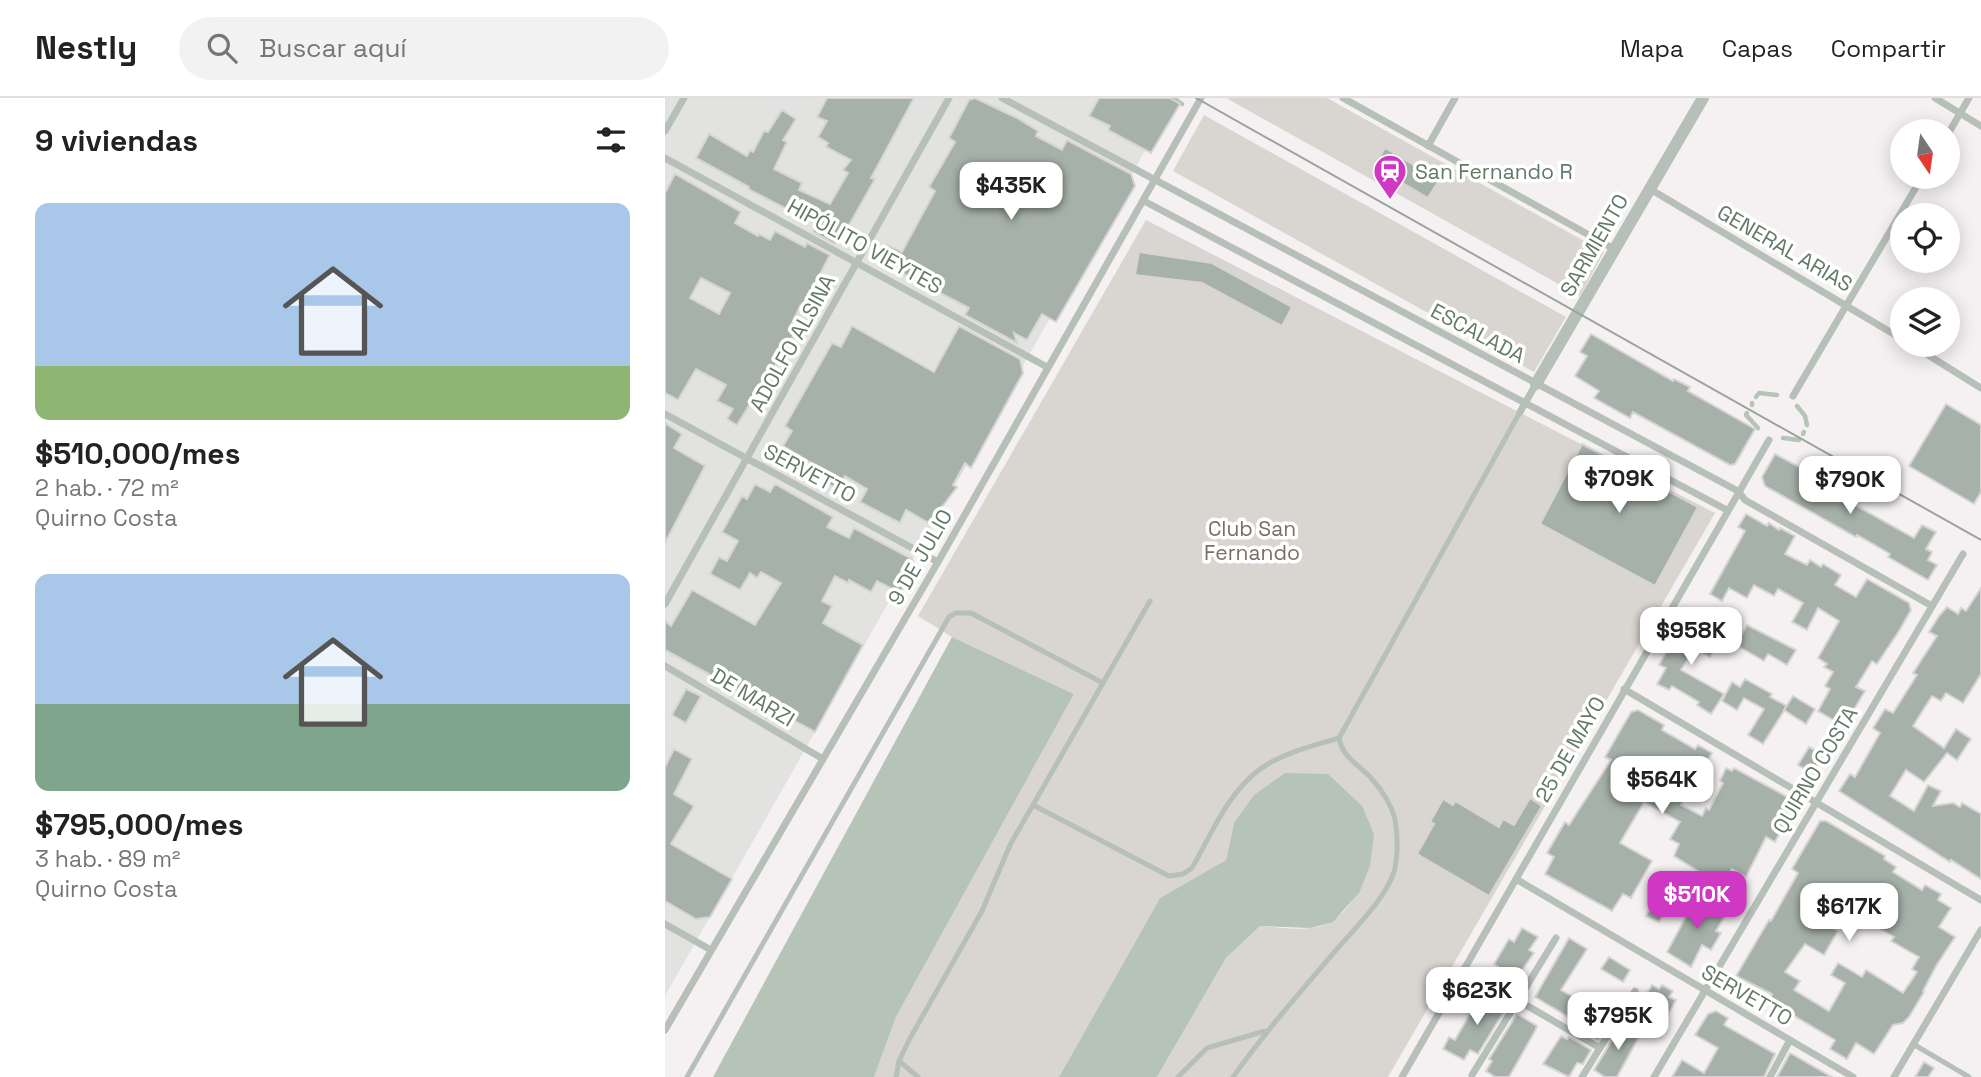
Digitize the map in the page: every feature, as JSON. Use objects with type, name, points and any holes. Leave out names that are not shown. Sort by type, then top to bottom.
[{"type":"street","name":"ADOLFO ALSINA","points":[[665,604],[949,98]]},
{"type":"street","name":"ESCALADA","points":[[1002,98],[1738,491],[1745,500],[1932,606]]},
{"type":"street","name":"9 DE JULIO","points":[[665,1030],[938,562],[1201,98]]},
{"type":"street","points":[[1343,98],[1614,250]]},
{"type":"street","points":[[1428,146],[1455,98]]},
{"type":"street","name":"SARMIENTO","points":[[1520,412],[1703,98]]},
{"type":"street","points":[[1935,98],[1981,125]]},
{"type":"street","points":[[1957,119],[1969,98]]},
{"type":"street","points":[[665,131],[681,99]]},
{"type":"street","name":"HIPÓLITO VIEYTES","points":[[665,158],[1047,367]]},
{"type":"street","name":"GENERAL ARIAS","points":[[1650,189],[1890,331]]},
{"type":"street","points":[[1793,396],[1915,189]]},
{"type":"street","name":"ESCALADA","points":[[1144,201],[1727,510]]},
{"type":"street","points":[[1931,357],[1981,388]]},
{"type":"street","name":"SERVETTO","points":[[665,414],[938,562]]},
{"type":"street","name":"25 DE MAYO","points":[[1402,1077],[1769,440]]},
{"type":"street","name":"QUIRNO COSTA","points":[[1654,1077],[1963,554]]},
{"type":"street","name":"DE MARZI","points":[[665,666],[823,760]]},
{"type":"street","points":[[1624,689],[1981,900]]},
{"type":"street","name":"SERVETTO","points":[[1516,879],[1853,1077]]},
{"type":"street","points":[[665,924],[711,950]]},
{"type":"street","points":[[1894,1077],[1981,930]]},
{"type":"street","points":[[1472,1075],[1556,938]]},
{"type":"street","points":[[1464,969],[1600,1048]]},
{"type":"street","points":[[1582,1077],[1635,992]]},
{"type":"street","points":[[1770,1077],[1790,1040]]},
{"type":"lane","points":[[1233,1077],[1265,1031],[1375,905],[1393,874],[1397,850],[1395,820],[1387,799],[1372,779],[1349,758],[1339,738],[1520,412]]},
{"type":"lane","points":[[896,1077],[899,1061],[982,911],[1010,845],[1150,601]]},
{"type":"lane","points":[[687,1077],[949,617],[956,613],[971,613],[1103,683]]},
{"type":"lane","points":[[1033,805],[1169,876],[1183,874],[1192,868],[1229,802],[1260,769],[1286,755],[1339,738]]},
{"type":"lane","points":[[1178,1077],[1207,1048],[1265,1031]]},
{"type":"lane","points":[[1913,1044],[1969,1077]]},
{"type":"lane","points":[[899,1061],[918,1077]]},
{"type":"shaded area","points":[[665,98],[1175,98],[665,996]]},
{"type":"shaded area","points":[[952,637],[1074,694],[896,1017],[874,1077],[713,1077]]},
{"type":"shaded area","points":[[1285,773],[1328,774],[1362,806],[1374,834],[1370,866],[1359,893],[1333,922],[1311,928],[1260,926],[1226,958],[1157,1077],[1059,1077],[1160,898],[1226,860],[1234,823],[1254,795]]},
{"type":"green space","points":[[1226,98],[1327,98],[1604,252],[1580,296]]},
{"type":"green space","points":[[1204,115],[1566,317],[1534,372],[1173,171]]},
{"type":"green space","name":"Club San Fernando","points":[[1146,220],[1715,513],[1388,1077],[1157,1077],[1226,958],[1260,926],[1305,929],[1332,921],[1355,897],[1370,866],[1234,823],[1226,860],[1160,898],[1059,1077],[874,1077],[896,1017],[1074,694],[952,637],[918,616]]},
{"type":"building","points":[[827,98],[914,98],[871,178],[875,179],[840,241],[838,239],[835,244],[813,232],[816,224],[748,189],[749,187],[696,158],[709,134],[747,156],[750,150],[753,152],[764,131],[768,132],[782,110],[796,119],[783,140],[787,142],[774,169],[802,183],[799,190],[830,204],[848,173],[843,170],[851,160],[826,147],[828,143],[818,137],[827,121],[817,117]]},
{"type":"building","points":[[975,98],[1017,118],[1038,131],[1036,136],[1062,150],[1067,140],[1131,174],[1135,186],[1056,322],[1042,314],[1027,340],[1014,333],[1017,343],[965,315],[969,308],[879,261],[888,245],[902,252],[935,191],[929,187],[955,142],[949,138],[969,100]]},
{"type":"building","points":[[1099,98],[1170,98],[1180,104],[1151,153],[1108,130],[1110,126],[1089,116]]},
{"type":"building","points":[[1385,148],[1439,180],[1428,198],[1374,166]]},
{"type":"building","points":[[675,174],[741,212],[735,223],[758,236],[759,234],[770,240],[775,231],[805,247],[807,243],[830,255],[811,291],[816,294],[808,309],[800,306],[789,330],[795,333],[765,382],[768,383],[762,394],[758,391],[737,425],[727,419],[733,409],[717,401],[726,385],[696,369],[678,400],[665,393],[665,193]],"holes":[[[701,278],[730,293],[719,314],[690,298]]]},
{"type":"building","points":[[1139,252],[1212,263],[1292,307],[1282,326],[1202,283],[1135,275]]},
{"type":"building","points":[[852,326],[934,372],[959,326],[1020,359],[1023,373],[971,468],[965,463],[953,485],[957,487],[938,512],[941,514],[934,526],[906,510],[900,523],[860,502],[867,489],[845,476],[837,489],[810,473],[815,465],[783,446],[792,431],[785,426],[832,343],[841,347]]},
{"type":"building","points":[[1591,334],[1673,381],[1674,379],[1690,387],[1688,391],[1755,429],[1735,464],[1730,465],[1633,412],[1630,418],[1594,398],[1599,391],[1575,376],[1587,356],[1580,352]]},
{"type":"building","points":[[1946,404],[1981,425],[1981,492],[1974,504],[1909,466]]},
{"type":"building","points":[[665,423],[682,434],[674,448],[705,466],[665,543]]},
{"type":"building","points":[[1582,444],[1698,507],[1655,586],[1540,524]]},
{"type":"building","points":[[1775,454],[1829,483],[1826,489],[1914,538],[1922,525],[1936,532],[1926,549],[1932,552],[1928,560],[1937,565],[1928,580],[1888,557],[1890,554],[1873,544],[1765,486],[1762,477]]},
{"type":"building","points":[[755,484],[770,492],[775,484],[833,517],[827,527],[849,538],[854,528],[912,559],[915,565],[900,593],[877,581],[871,592],[835,576],[822,601],[832,606],[823,623],[863,645],[815,732],[665,650],[665,621],[671,626],[692,590],[755,625],[781,583],[761,572],[757,578],[750,573],[740,590],[710,574],[719,557],[727,561],[738,541],[722,532],[742,496],[747,499]]},
{"type":"building","points":[[1746,514],[1767,526],[1769,523],[1795,536],[1785,554],[1807,565],[1810,560],[1821,567],[1823,564],[1841,575],[1835,585],[1856,597],[1867,579],[1909,603],[1911,610],[1899,631],[1877,664],[1872,661],[1856,687],[1865,691],[1844,726],[1818,711],[1830,689],[1825,686],[1833,672],[1824,667],[1827,664],[1818,658],[1839,621],[1818,608],[1807,630],[1792,622],[1803,603],[1778,589],[1774,596],[1754,585],[1747,598],[1729,588],[1722,601],[1710,594],[1745,531],[1738,527]]},
{"type":"building","points":[[1981,588],[1981,674],[1963,703],[1946,693],[1941,701],[1932,696],[1913,726],[1944,748],[1956,729],[1971,739],[1957,760],[1947,753],[1924,782],[1906,770],[1890,796],[1914,811],[1928,785],[1941,791],[1933,806],[1953,803],[1960,807],[1962,803],[1981,814],[1981,879],[1839,791],[1850,774],[1855,777],[1880,733],[1873,728],[1885,709],[1893,713],[1917,675],[1913,673],[1937,636],[1929,632],[1939,616],[1947,607],[1958,614],[1961,608],[1966,611]]},
{"type":"building","points":[[1693,621],[1721,637],[1710,657],[1694,648],[1681,670],[1724,694],[1711,714],[1697,705],[1699,702],[1672,686],[1669,690],[1657,684],[1666,668],[1659,665],[1674,638],[1682,642]]},
{"type":"building","points":[[1747,625],[1796,650],[1787,665],[1768,654],[1764,661],[1736,645]]},
{"type":"building","points":[[1745,679],[1787,706],[1763,744],[1748,735],[1764,709],[1744,698],[1737,710],[1722,701],[1732,682],[1740,687]]},
{"type":"building","points":[[686,689],[701,696],[686,723],[672,715]]},
{"type":"building","points":[[1793,696],[1815,709],[1806,724],[1784,710]]},
{"type":"building","points":[[1638,710],[1664,725],[1662,730],[1695,749],[1698,745],[1712,753],[1681,805],[1702,816],[1706,808],[1709,810],[1723,783],[1720,781],[1726,768],[1732,771],[1734,768],[1793,800],[1795,805],[1775,842],[1766,837],[1746,877],[1732,869],[1722,886],[1674,856],[1679,844],[1670,839],[1680,822],[1644,802],[1620,843],[1652,861],[1631,898],[1623,894],[1612,911],[1545,874],[1554,857],[1547,853],[1565,822],[1569,825],[1611,760],[1605,757],[1631,712]]},
{"type":"building","points":[[1809,747],[1824,755],[1813,774],[1798,765]]},
{"type":"building","points":[[674,749],[692,759],[674,794],[694,806],[671,844],[732,879],[710,917],[696,919],[665,901],[665,767]]},
{"type":"building","points":[[1530,798],[1542,806],[1489,896],[1417,854],[1434,824],[1430,822],[1443,799],[1453,805],[1455,801],[1499,827],[1503,819],[1514,825]]},
{"type":"building","points":[[1820,821],[1826,821],[1885,856],[1884,859],[1896,867],[1893,872],[1922,890],[1925,885],[1941,894],[1938,900],[1951,908],[1939,927],[1955,937],[1909,1017],[1903,1023],[1893,1025],[1874,1054],[1856,1043],[1847,1059],[1830,1049],[1835,1040],[1769,1001],[1772,994],[1736,976],[1798,873],[1792,869]],"holes":[[[1845,901],[1882,923],[1879,928],[1894,937],[1891,941],[1919,957],[1912,969],[1917,972],[1903,993],[1866,970],[1862,977],[1838,963],[1831,975],[1845,983],[1829,1011],[1794,990],[1800,981],[1785,972],[1805,944],[1824,955],[1838,931],[1829,926]]]},
{"type":"building","points":[[1695,896],[1726,914],[1716,931],[1721,933],[1711,950],[1702,945],[1691,967],[1667,952]]},
{"type":"building","points":[[1654,900],[1668,907],[1659,922],[1646,916]]},
{"type":"building","points":[[1522,928],[1538,937],[1529,950],[1534,953],[1516,979],[1494,964],[1509,939],[1514,942]]},
{"type":"building","points":[[1569,938],[1587,949],[1561,990],[1611,1019],[1598,1040],[1575,1026],[1570,1018],[1535,997]]},
{"type":"building","points":[[1609,957],[1630,970],[1623,982],[1601,969]]},
{"type":"building","points":[[1652,985],[1659,989],[1662,985],[1673,991],[1669,997],[1676,1000],[1664,1022],[1646,1012],[1649,1008],[1641,1004]]},
{"type":"building","points":[[1483,991],[1508,1005],[1501,1005],[1506,1008],[1478,1054],[1470,1050],[1464,1060],[1443,1049],[1449,1037],[1455,1040]]},
{"type":"building","points":[[1716,1011],[1728,1018],[1724,1025],[1775,1054],[1764,1077],[1672,1077],[1682,1060],[1704,1073],[1718,1048],[1695,1035],[1708,1014]]},
{"type":"building","points":[[1517,1014],[1537,1026],[1509,1077],[1495,1077],[1486,1071],[1492,1061],[1489,1059]]},
{"type":"building","points":[[1623,1022],[1641,1033],[1617,1077],[1605,1077],[1594,1070]]},
{"type":"building","points":[[1561,1036],[1567,1039],[1569,1037],[1591,1050],[1583,1064],[1577,1063],[1569,1077],[1543,1064]]},
{"type":"building","points":[[1790,1053],[1832,1077],[1777,1077]]},
{"type":"building","points":[[1924,1062],[1934,1068],[1928,1077],[1915,1077]]},
{"type":"waterway","points":[[1173,98],[1182,104]]},
{"type":"waterway","points":[[1756,397],[1759,393],[1777,395]]},
{"type":"waterway","points":[[1797,406],[1805,416],[1807,425]]},
{"type":"waterway","points":[[1747,413],[1758,428]]},
{"type":"waterway","points":[[1783,438],[1799,440]]},
{"type":"tram line","points":[[1196,98],[1981,540]]},
{"type":"place","name":"San Fernando R","points":[[1390,201]]}]
